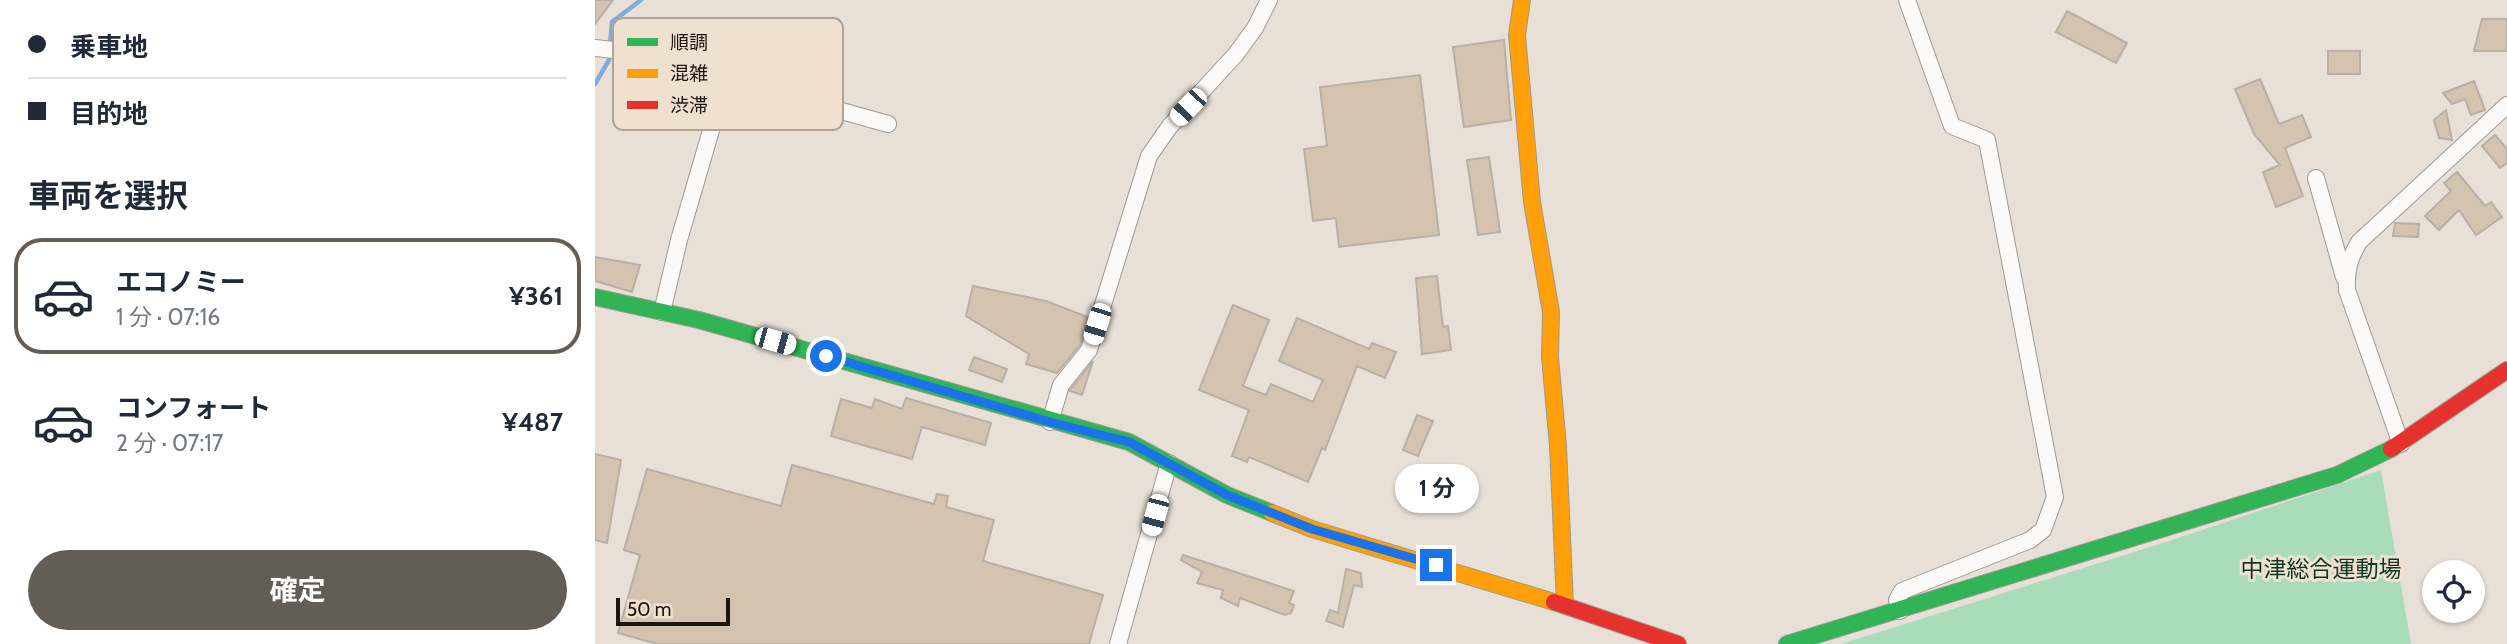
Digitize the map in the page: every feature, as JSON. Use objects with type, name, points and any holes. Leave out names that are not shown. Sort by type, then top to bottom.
[{"type":"street","points":[[1050,422],[1061,385],[1089,350],[1149,156],[1170,126],[1236,54],[1255,28],[1269,0]]},
{"type":"street","points":[[1522,0],[1517,36],[1532,202],[1552,312],[1550,357],[1558,446],[1565,604]]},
{"type":"street","points":[[1900,611],[1897,600],[1902,591],[2037,535],[2051,516],[2056,497],[1987,139],[1952,126],[1907,0]]},
{"type":"street","points":[[595,48],[613,50]]},
{"type":"street","points":[[2347,290],[2346,273],[2359,242],[2507,105]]},
{"type":"street","points":[[843,112],[888,124]]},
{"type":"street","points":[[662,312],[679,240],[711,130]]},
{"type":"street","points":[[2315,178],[2347,290],[2401,444]]},
{"type":"street","points":[[595,297],[662,312],[1129,442],[1227,495],[1312,529],[1565,604],[1678,644]]},
{"type":"street","points":[[1787,644],[2337,475],[2401,444],[2505,375]]},
{"type":"street","points":[[1118,644],[1169,463]]},
{"type":"green space","name":"中津総合運動場","points":[[2381,470],[2411,644],[1841,644],[2166,542]]},
{"type":"building","points":[[595,0],[613,0],[595,24]]},
{"type":"building","points":[[2067,11],[2127,43],[2116,63],[2056,32]]},
{"type":"building","points":[[2482,19],[2507,19],[2507,51],[2474,51]]},
{"type":"building","points":[[1504,40],[1511,120],[1464,127],[1453,47]]},
{"type":"building","points":[[2328,51],[2360,51],[2360,74],[2328,74]]},
{"type":"building","points":[[1420,75],[1439,235],[1339,247],[1336,218],[1313,221],[1304,149],[1327,146],[1320,87]]},
{"type":"building","points":[[2260,79],[2279,124],[2302,115],[2311,137],[2285,148],[2303,196],[2276,207],[2263,172],[2280,165],[2254,134],[2235,89]]},
{"type":"building","points":[[2474,81],[2485,110],[2471,115],[2465,99],[2452,104],[2443,93]]},
{"type":"building","points":[[2446,110],[2452,140],[2439,138],[2434,120]]},
{"type":"building","points":[[2495,135],[2507,149],[2507,163],[2500,168],[2482,146]]},
{"type":"building","points":[[1489,157],[1500,232],[1478,235],[1467,160]]},
{"type":"building","points":[[2457,172],[2485,206],[2491,202],[2502,217],[2476,235],[2459,210],[2439,230],[2425,216],[2451,191],[2444,183]]},
{"type":"building","points":[[2395,223],[2419,224],[2418,237],[2393,236]]},
{"type":"building","points":[[595,257],[640,265],[632,292],[595,281]]},
{"type":"building","points":[[1437,276],[1443,327],[1448,326],[1451,350],[1422,354],[1416,278]]},
{"type":"building","points":[[973,286],[1046,301],[1088,317],[1080,345],[1057,373],[1026,364],[1029,354],[966,316]]},
{"type":"building","points":[[1233,305],[1269,320],[1243,386],[1266,395],[1271,384],[1313,402],[1323,380],[1279,361],[1297,318],[1369,349],[1372,343],[1396,352],[1385,378],[1357,366],[1325,450],[1322,448],[1308,482],[1249,457],[1247,462],[1232,456],[1249,410],[1199,390]]},
{"type":"building","points":[[974,357],[1007,369],[1002,382],[969,370]]},
{"type":"building","points":[[1093,361],[1082,395],[1070,391],[1070,390]]},
{"type":"building","points":[[906,398],[991,423],[985,445],[922,427],[912,459],[831,436],[841,399],[872,408],[875,399],[902,409]]},
{"type":"building","points":[[1417,415],[1433,421],[1418,456],[1403,450]]},
{"type":"building","points":[[595,454],[621,460],[607,543],[595,540]]},
{"type":"building","points":[[792,465],[934,504],[937,494],[948,496],[946,507],[994,520],[983,561],[1103,595],[1089,644],[657,644],[618,633],[640,555],[624,550],[647,469],[781,506]]},
{"type":"building","points":[[1455,472],[1470,477],[1463,498],[1448,493]]},
{"type":"building","points":[[1183,555],[1294,591],[1289,603],[1294,605],[1291,613],[1285,615],[1240,598],[1238,606],[1221,598],[1223,590],[1197,583],[1202,572],[1181,560]]},
{"type":"building","points":[[1346,569],[1361,573],[1362,587],[1354,585],[1343,627],[1326,621],[1330,610],[1338,613]]},
{"type":"waterway","points":[[617,18],[641,0]]},
{"type":"waterway","points":[[595,84],[609,60],[613,21]]},
{"type":"traffic: fast","points":[[595,297],[699,320],[1129,442],[1227,495],[1272,513]]},
{"type":"traffic: fast","points":[[1787,644],[2337,475],[2391,449]]},
{"type":"traffic: slow","points":[[1522,0],[1517,35],[1532,202],[1551,312],[1550,357],[1558,446],[1565,605]]},
{"type":"traffic: slow","points":[[1272,513],[1312,529],[1554,602]]},
{"type":"traffic: jam","points":[[2391,449],[2507,370]]},
{"type":"traffic: jam","points":[[1554,602],[1678,644]]},
{"type":"route","points":[[826,356],[1050,422],[1129,442],[1227,495],[1312,529],[1436,565]]}]
